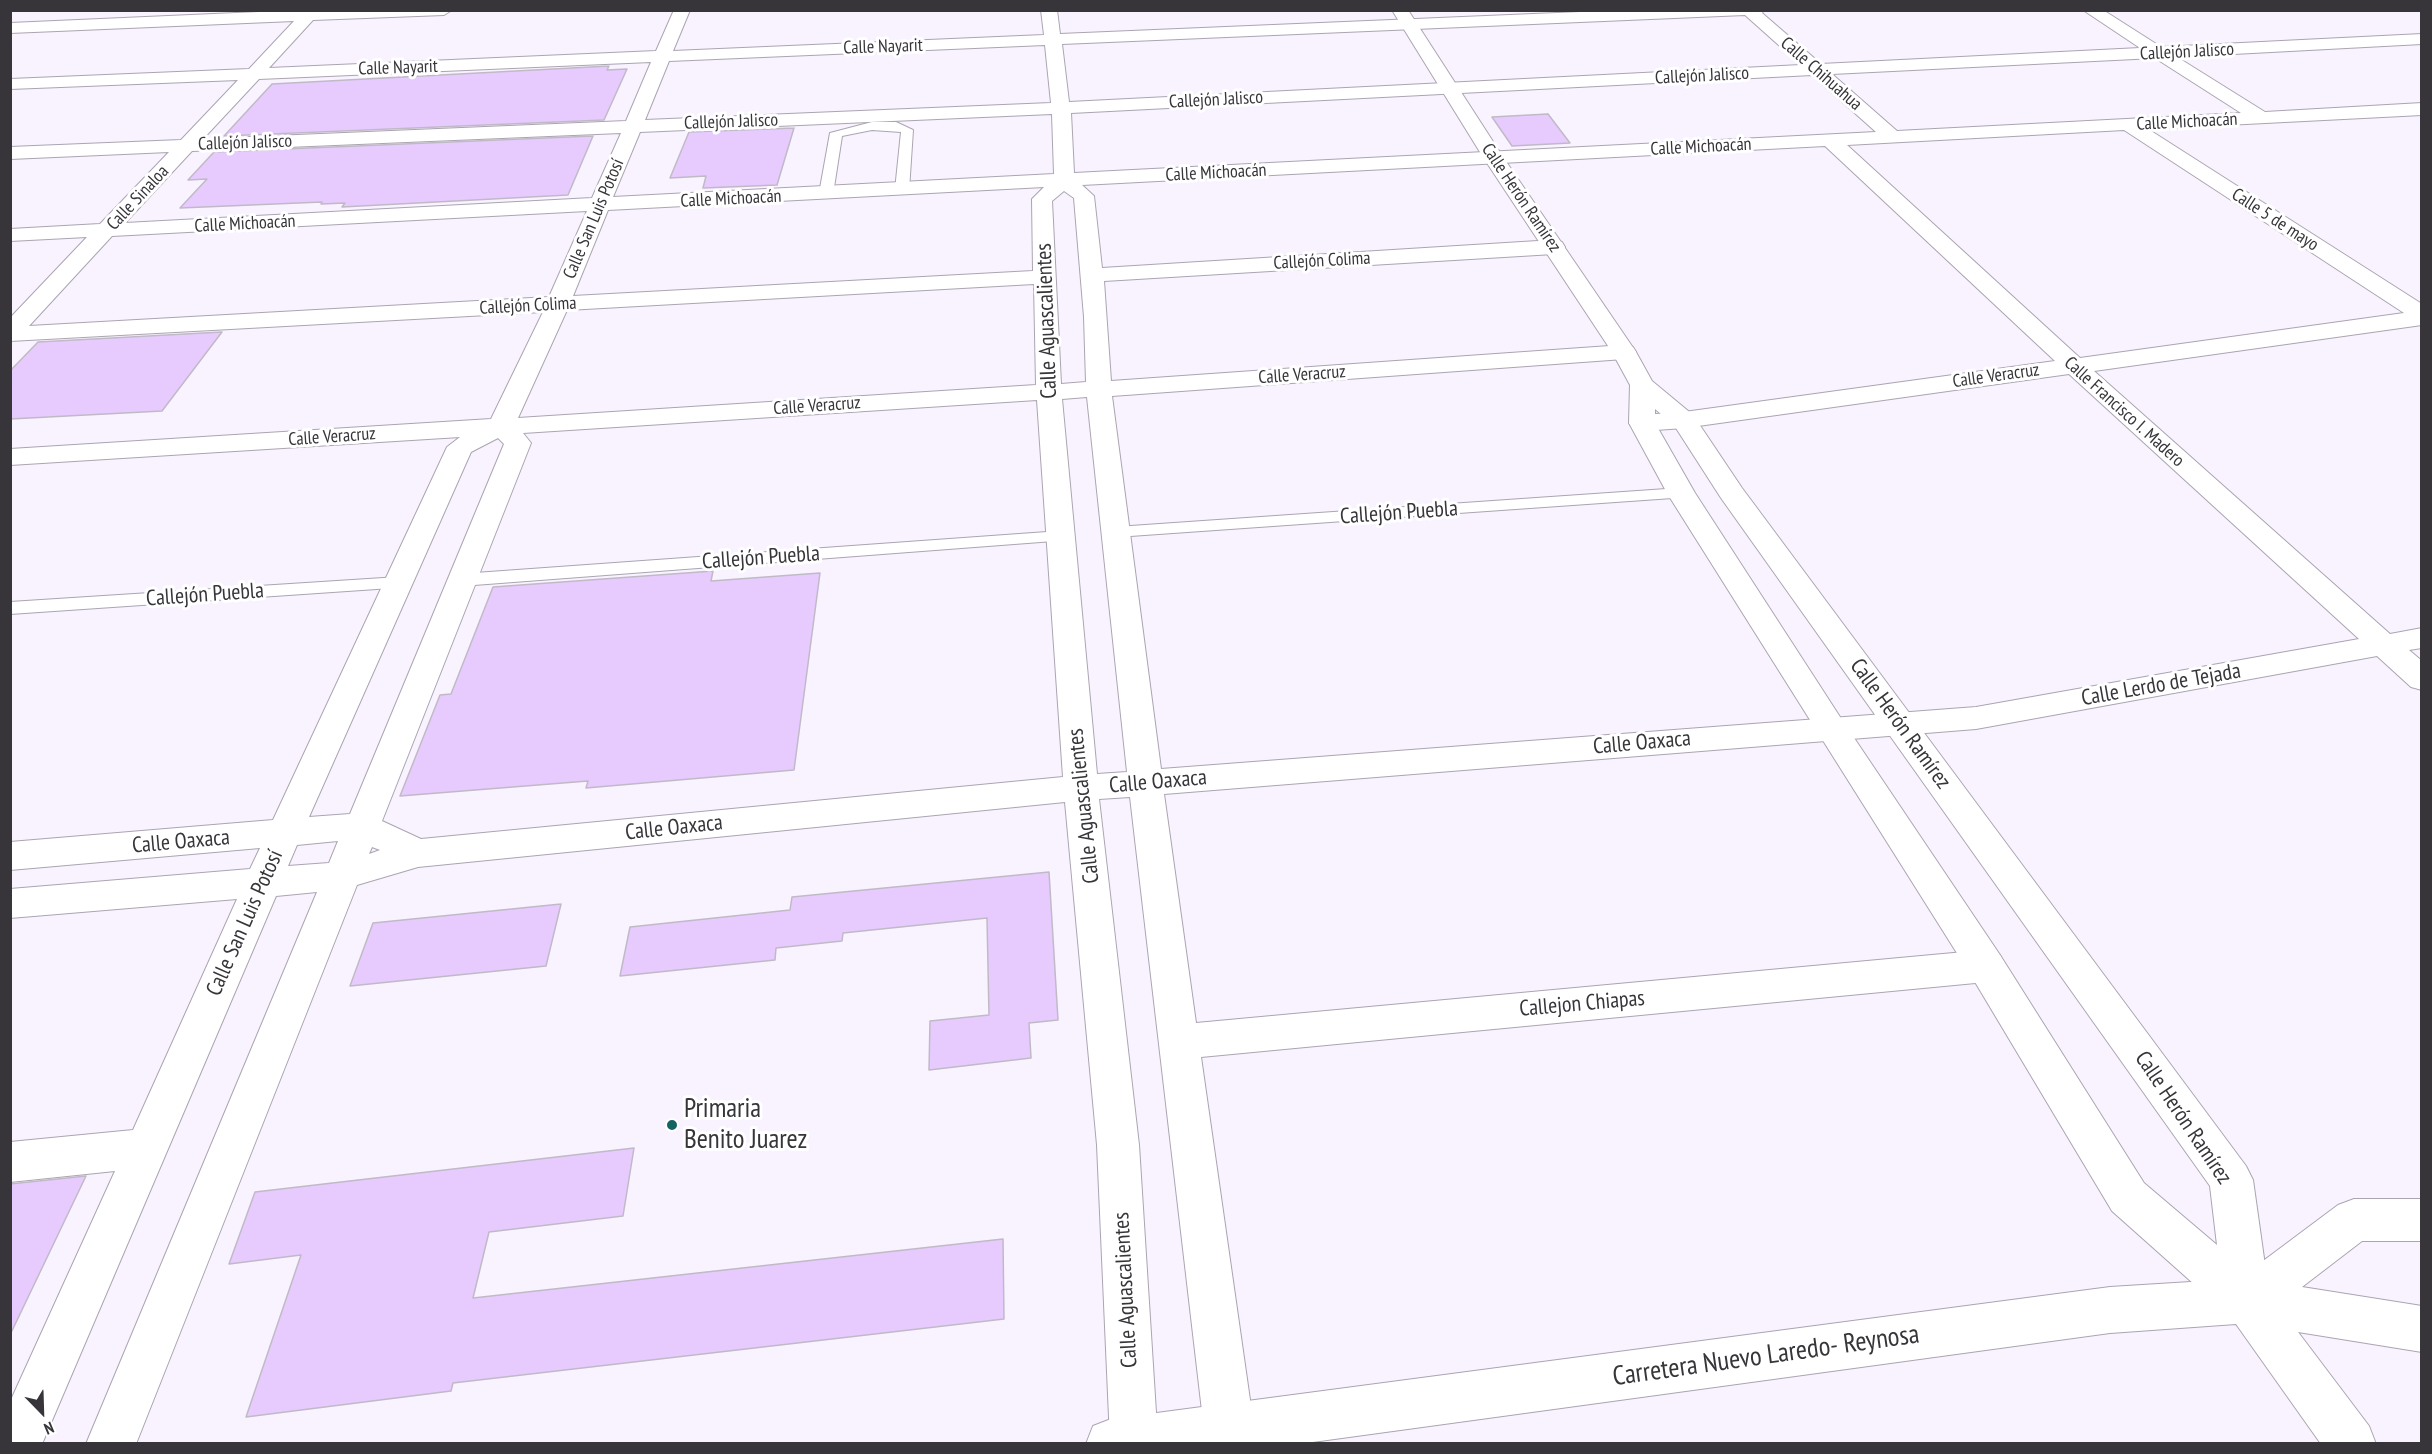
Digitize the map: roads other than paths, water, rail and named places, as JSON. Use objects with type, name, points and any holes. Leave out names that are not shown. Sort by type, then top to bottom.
[{"type":"street","points":[[10,28],[312,13],[444,10]]},
{"type":"street","name":"Calle San Luis Potosí","points":[[17,1443],[284,834],[460,447],[501,426],[558,304],[682,10]]},
{"type":"street","points":[[1049,10],[1060,108],[1064,181]]},
{"type":"street","name":"Calle Herón Ramírez","points":[[1400,10],[1493,157],[1624,352],[1642,385],[1684,420],[1731,492],[2231,1180],[2247,1301]]},
{"type":"street","name":"Calle Nayarit","points":[[10,84],[1756,10]]},
{"type":"street","points":[[2091,10],[2262,118]]},
{"type":"street","name":"Calle Chihuahua","points":[[1749,11],[1893,137]]},
{"type":"street","name":"Calle Sinaloa","points":[[10,333],[312,13]]},
{"type":"street","name":"Callejón Jalisco","points":[[10,153],[1060,108],[2421,39]]},
{"type":"street","name":"Calle Michoacán","points":[[10,236],[2421,110]]},
{"type":"street","name":"Calle 5 de mayo","points":[[2129,125],[2421,317]]},
{"type":"street","name":"Calle Francisco I. Madero","points":[[1830,140],[2073,365],[2421,679]]},
{"type":"street","name":"Calle Aguascalientes","points":[[1123,1442],[1118,1145],[1081,788],[1049,392],[1042,199],[1064,181],[1084,196],[1090,275],[1096,317],[1099,389],[1145,782],[1229,1428]]},
{"type":"street","name":"Callejón Colima","points":[[1090,275],[1554,248]]},
{"type":"street","name":"Callejón Colima","points":[[10,333],[1045,277]]},
{"type":"street","name":"Calle Veracruz","points":[[1642,423],[1684,420],[2421,317]]},
{"type":"street","name":"Calle Veracruz","points":[[10,458],[1099,389],[1624,352]]},
{"type":"street","name":"Calle Herón Ramírez","points":[[1642,385],[1642,423],[1682,493],[1830,728],[1986,966],[2128,1197],[2247,1301]]},
{"type":"street","points":[[111,1443],[518,442],[501,426]]},
{"type":"street","name":"Calle Lerdo de Tejada","points":[[1898,722],[1976,718],[2421,638]]},
{"type":"street","name":"Calle Oaxaca","points":[[10,904],[340,876],[418,853],[1081,788],[1898,722]]},
{"type":"street","points":[[360,826],[418,853]]},
{"type":"street","name":"Calle Oaxaca","points":[[10,856],[360,826]]},
{"type":"street","name":"Callejon Chiapas","points":[[1178,1042],[1986,966]]},
{"type":"street","points":[[10,1162],[147,1148]]},
{"type":"street","points":[[2344,1433],[2247,1301],[2354,1220],[2421,1220]]},
{"type":"street","name":"Carretera Nuevo Laredo- Reynosa","points":[[1123,1442],[2110,1310],[2247,1301],[2421,1329]]},
{"type":"lane","points":[[826,194],[836,133],[872,126],[897,126],[907,130],[902,190]]},
{"type":"lane","name":"Callejón Puebla","points":[[1116,532],[1682,493]]},
{"type":"lane","name":"Callejón Puebla","points":[[461,580],[1061,536]]},
{"type":"lane","name":"Callejón Puebla","points":[[10,608],[399,583]]},
{"type":"place","name":"Primaria Benito Juarez","points":[[672,1125]]}]
